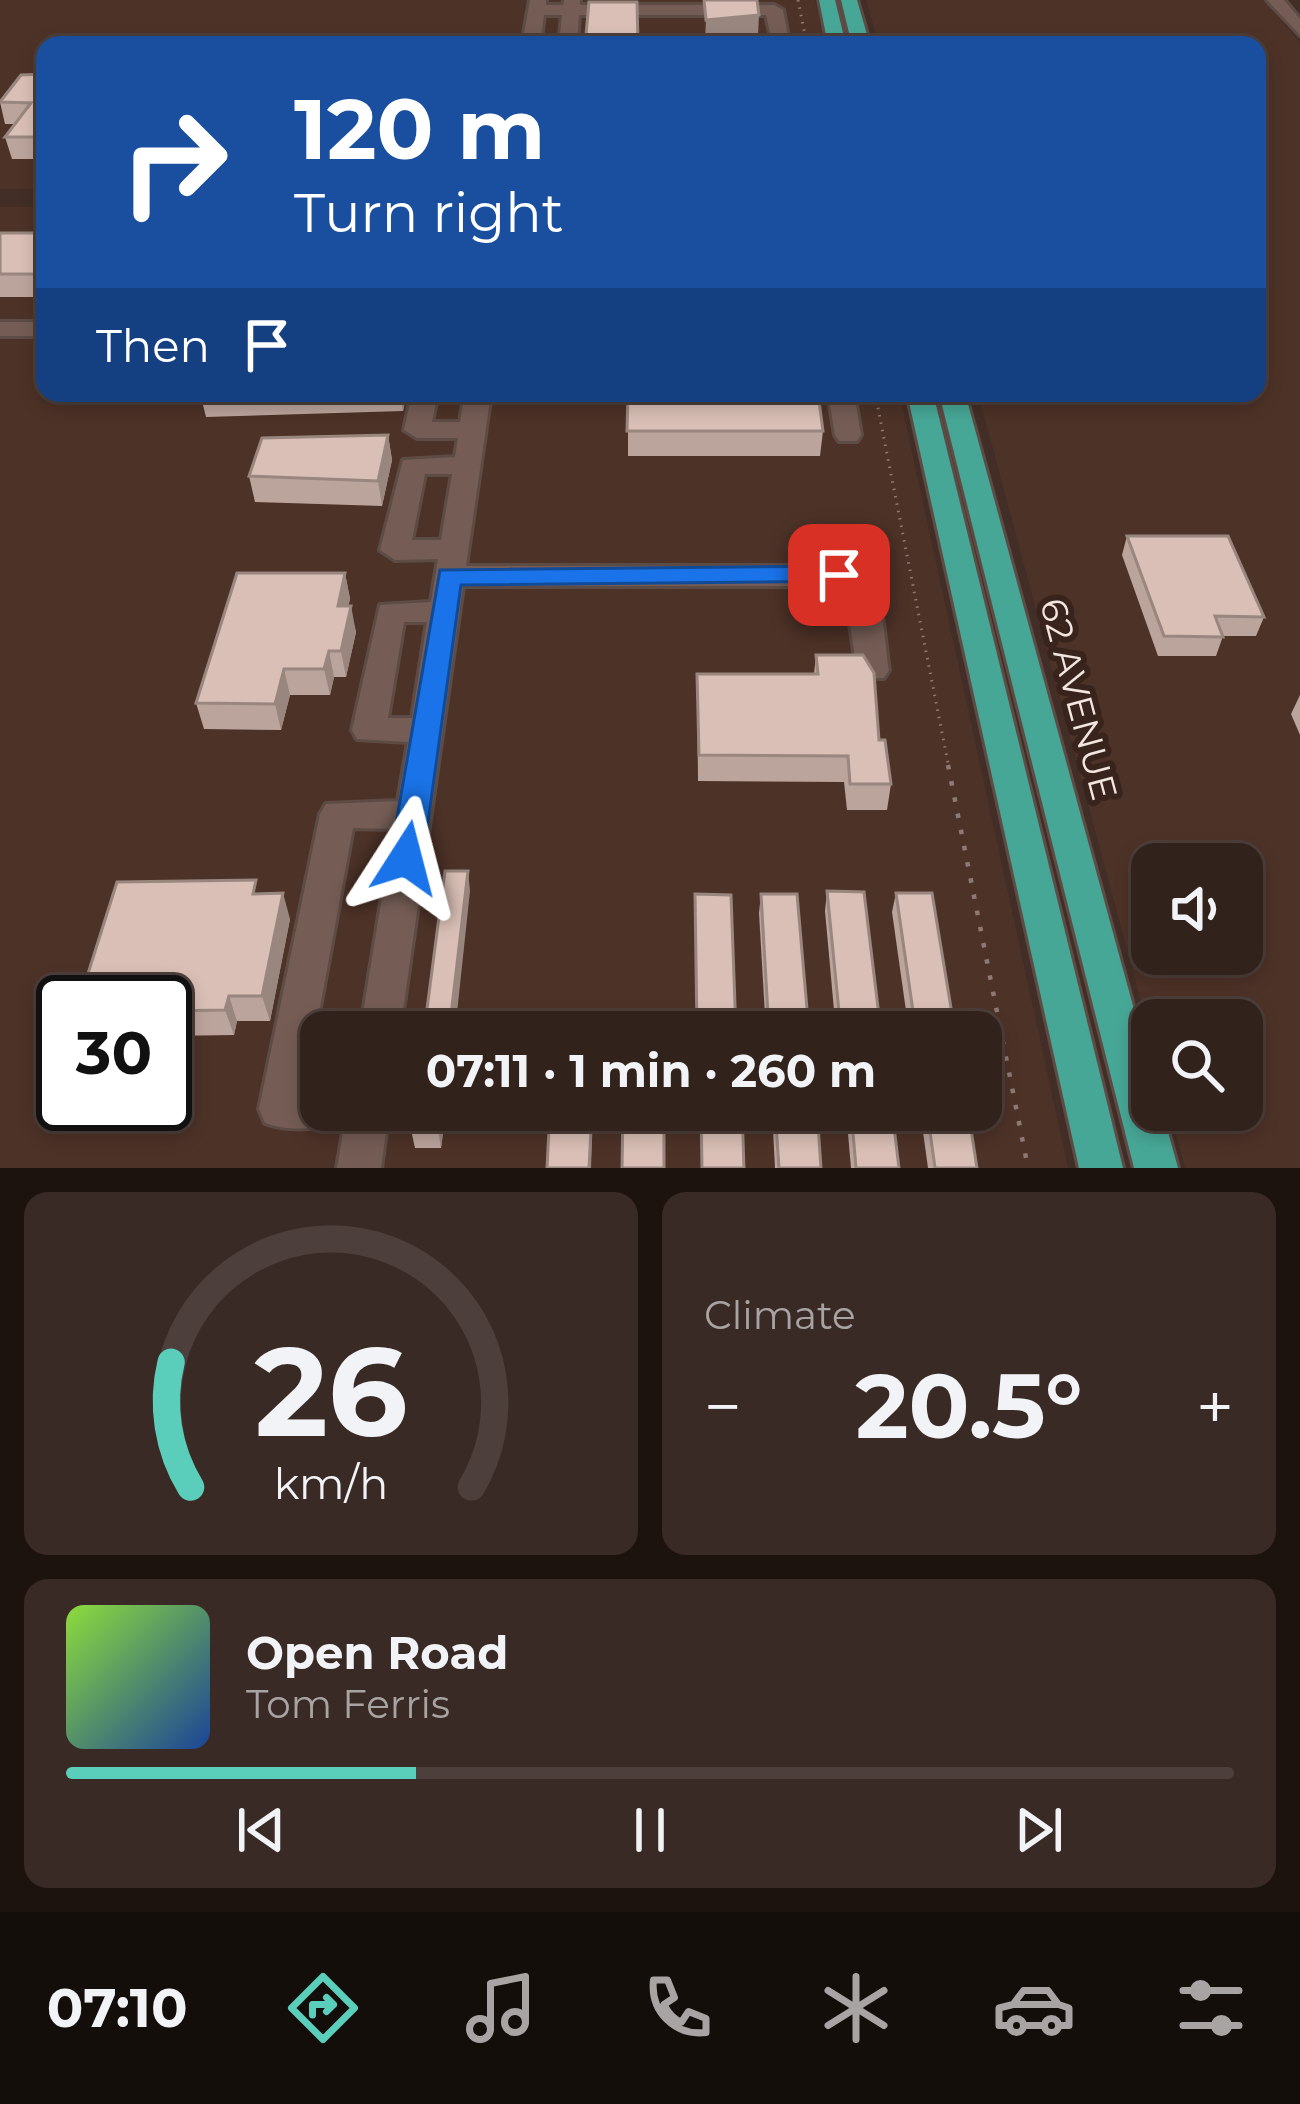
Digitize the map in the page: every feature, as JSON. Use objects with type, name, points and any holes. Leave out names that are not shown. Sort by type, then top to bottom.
[{"type":"main road","points":[[826,0],[835,36]]},
{"type":"main road","points":[[849,0],[859,36]]},
{"type":"main road","points":[[922,402],[1101,1168]]},
{"type":"main road","name":"62 AVENUE","points":[[954,402],[1156,1168]]},
{"type":"street","points":[[1275,0],[1300,30]]},
{"type":"street","points":[[532,36],[537,5],[774,5],[779,36]]},
{"type":"street","points":[[569,36],[571,5]]},
{"type":"street","points":[[0,329],[36,329]]},
{"type":"street","points":[[423,402],[417,430],[472,430]]},
{"type":"street","points":[[383,1011],[477,402]]},
{"type":"street","points":[[843,402],[848,435]]},
{"type":"street","points":[[466,465],[413,466],[395,550],[451,563],[848,576],[860,587],[873,670]]},
{"type":"street","points":[[427,730],[369,730],[391,612],[444,612]]},
{"type":"street","points":[[300,1108],[280,1108],[338,814],[413,814]]},
{"type":"street","points":[[359,1168],[365,1131]]},
{"type":"path","points":[[798,0],[805,36]]},
{"type":"path","points":[[877,402],[1028,1168]]},
{"type":"shaded area","points":[[0,0],[815,0],[823,36],[36,36],[36,189],[0,189]]},
{"type":"shaded area","points":[[866,0],[1264,0],[1300,43],[1300,1168],[1185,1168],[1175,1131],[1263,1131],[1263,999],[1140,999],[1134,975],[1263,975],[1263,843],[1131,843],[1131,965],[980,402],[1266,402],[1266,36],[876,36]]},
{"type":"shaded area","points":[[0,207],[36,207],[36,402],[901,402],[1068,1168],[0,1168]]},
{"type":"building","points":[[704,0],[757,0],[759,15],[706,20]]},
{"type":"building","points":[[589,2],[637,2],[638,36],[586,36]]},
{"type":"building","points":[[36,74],[36,137],[5,137],[31,103],[0,102],[21,75]]},
{"type":"building","points":[[0,233],[36,233],[36,274],[0,274]]},
{"type":"building","points":[[628,402],[819,402],[823,431],[627,431]]},
{"type":"building","points":[[388,435],[378,481],[249,476],[262,438]]},
{"type":"building","points":[[1127,536],[1228,536],[1264,617],[1215,616],[1223,637],[1164,636]]},
{"type":"building","points":[[237,573],[345,573],[338,606],[351,606],[341,651],[329,651],[324,669],[284,669],[275,704],[196,703]]},
{"type":"building","points":[[816,655],[863,655],[874,673],[879,740],[885,740],[891,784],[850,784],[848,756],[699,755],[697,674],[818,674]]},
{"type":"building","points":[[445,871],[468,871],[451,1011],[427,1011]]},
{"type":"building","points":[[256,880],[253,894],[283,893],[262,996],[229,996],[225,1010],[192,1011],[192,975],[88,975],[117,882]]},
{"type":"building","points":[[827,891],[864,892],[878,1011],[839,1011]]},
{"type":"building","points":[[896,893],[932,893],[952,1011],[913,1011]]},
{"type":"building","points":[[695,894],[731,895],[735,1011],[697,1011]]},
{"type":"building","points":[[761,894],[797,894],[807,1011],[768,1011]]},
{"type":"building","points":[[549,1131],[591,1131],[589,1168],[547,1168]]},
{"type":"building","points":[[623,1131],[664,1131],[664,1168],[622,1168]]},
{"type":"building","points":[[701,1131],[743,1131],[744,1168],[702,1168]]},
{"type":"building","points":[[776,1131],[818,1131],[821,1168],[779,1168]]},
{"type":"building","points":[[853,1131],[895,1131],[899,1168],[856,1168]]},
{"type":"building","points":[[930,1131],[971,1131],[977,1168],[935,1168]]},
{"type":"route","points":[[406,858],[449,576],[839,575]]}]
